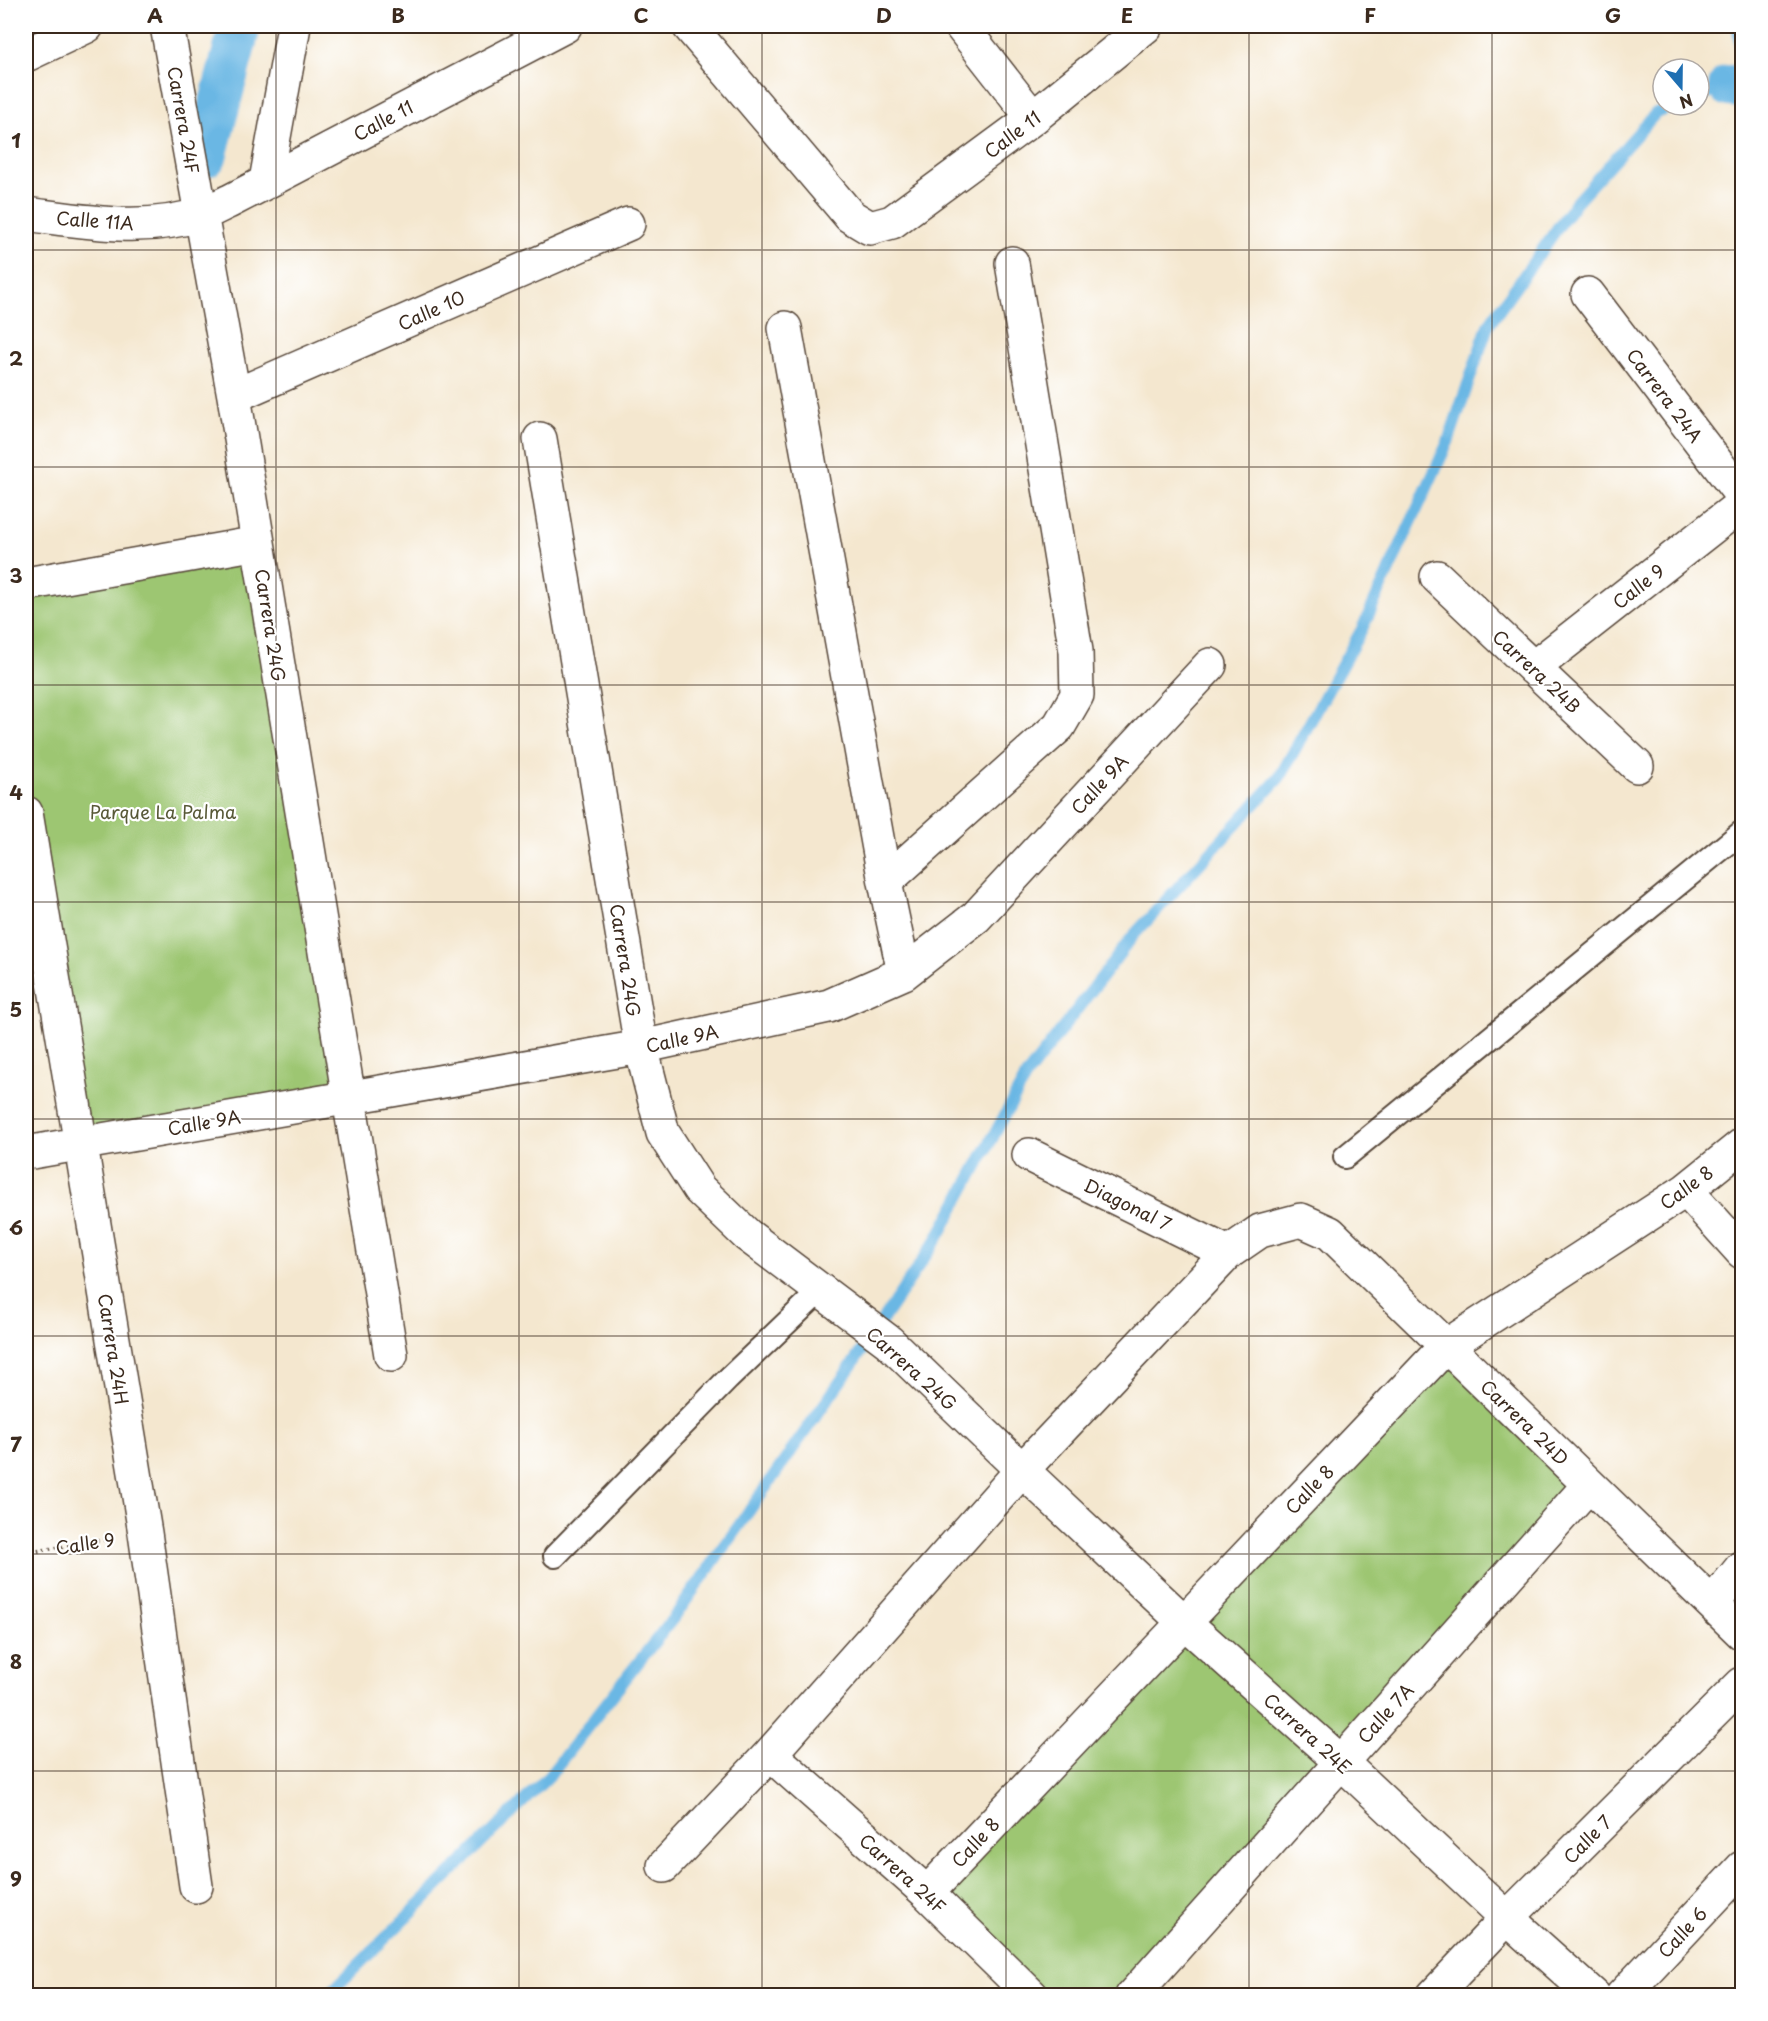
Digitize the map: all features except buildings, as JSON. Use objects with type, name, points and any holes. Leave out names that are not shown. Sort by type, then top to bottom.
[{"type":"street","points":[[26,55],[87,26]]},
{"type":"street","name":"Carrera 24F","points":[[167,26],[200,214]]},
{"type":"street","points":[[266,181],[294,26]]},
{"type":"street","name":"Calle 11","points":[[200,214],[565,26]]},
{"type":"street","name":"Calle 11","points":[[690,26],[850,216],[870,228],[892,222],[1033,118],[1146,26]]},
{"type":"street","points":[[961,26],[1033,118]]},
{"type":"street","name":"Calle 11A","points":[[26,214],[112,225],[163,222],[200,214]]},
{"type":"street","name":"Carrera 24G","points":[[200,214],[234,396],[391,1355]]},
{"type":"street","name":"Calle 10","points":[[234,396],[628,224]]},
{"type":"street","points":[[885,882],[1059,726],[1077,695],[1076,651],[1012,263]]},
{"type":"street","name":"Carrera 24A","points":[[1588,294],[1743,496]]},
{"type":"street","points":[[785,328],[885,882],[904,973]]},
{"type":"street","name":"Carrera 24G","points":[[540,439],[641,1047],[663,1133],[699,1189],[747,1235],[889,1342],[1022,1470]]},
{"type":"street","name":"Calle 9","points":[[1533,668],[1743,504]]},
{"type":"street","points":[[26,584],[258,543]]},
{"type":"street","name":"Carrera 24B","points":[[1437,577],[1637,766]]},
{"type":"street","name":"Calle 9A","points":[[26,1153],[641,1047],[828,1006],[904,973],[976,917],[1210,665]]},
{"type":"street","name":"Carrera 24H","points":[[26,813],[145,1533],[195,1886]]},
{"type":"street","name":"Calle 8","points":[[927,1893],[1446,1346],[1686,1190],[1743,1145]]},
{"type":"street","name":"Diagonal 7","points":[[1029,1155],[1228,1253]]},
{"type":"street","points":[[1686,1190],[1743,1252]]},
{"type":"street","name":"Carrera 24D","points":[[1228,1253],[1260,1231],[1300,1220],[1330,1233],[1743,1634]]},
{"type":"street","points":[[664,1866],[770,1754],[1022,1470],[1228,1253]]},
{"type":"street","name":"Carrera 24E","points":[[1022,1470],[1183,1621],[1341,1762],[1507,1918],[1594,1995]]},
{"type":"street","name":"Calle 7A","points":[[1132,1995],[1589,1485]]},
{"type":"street","points":[[1712,1604],[1743,1567]]},
{"type":"street","name":"Calle 7","points":[[1433,1995],[1507,1918],[1743,1684]]},
{"type":"street","name":"Carrera 24F","points":[[770,1754],[927,1893],[1032,1995]]},
{"type":"street","name":"Calle 6","points":[[1622,1995],[1743,1868]]},
{"type":"lane","points":[[1345,1156],[1743,832]]},
{"type":"lane","points":[[555,1556],[728,1379],[820,1291]]},
{"type":"path","name":"Calle 9","points":[[26,1553],[145,1533]]},
{"type":"green space","name":"Parque La Palma","points":[[258,543],[348,1097],[81,1144],[26,813],[26,584]]},
{"type":"green space","points":[[1446,1346],[1589,1485],[1132,1995],[1032,1995],[927,1893]]},
{"type":"waterway","points":[[206,156],[240,26]]},
{"type":"waterway","points":[[1711,93],[1729,86],[1742,61],[1738,26]]},
{"type":"waterway","points":[[1729,86],[1742,87]]},
{"type":"waterway","points":[[327,1996],[549,1776],[678,1612],[854,1362],[937,1239],[1027,1075],[1133,936],[1279,778],[1362,629],[1448,442],[1488,326],[1576,202],[1652,117]]}]
